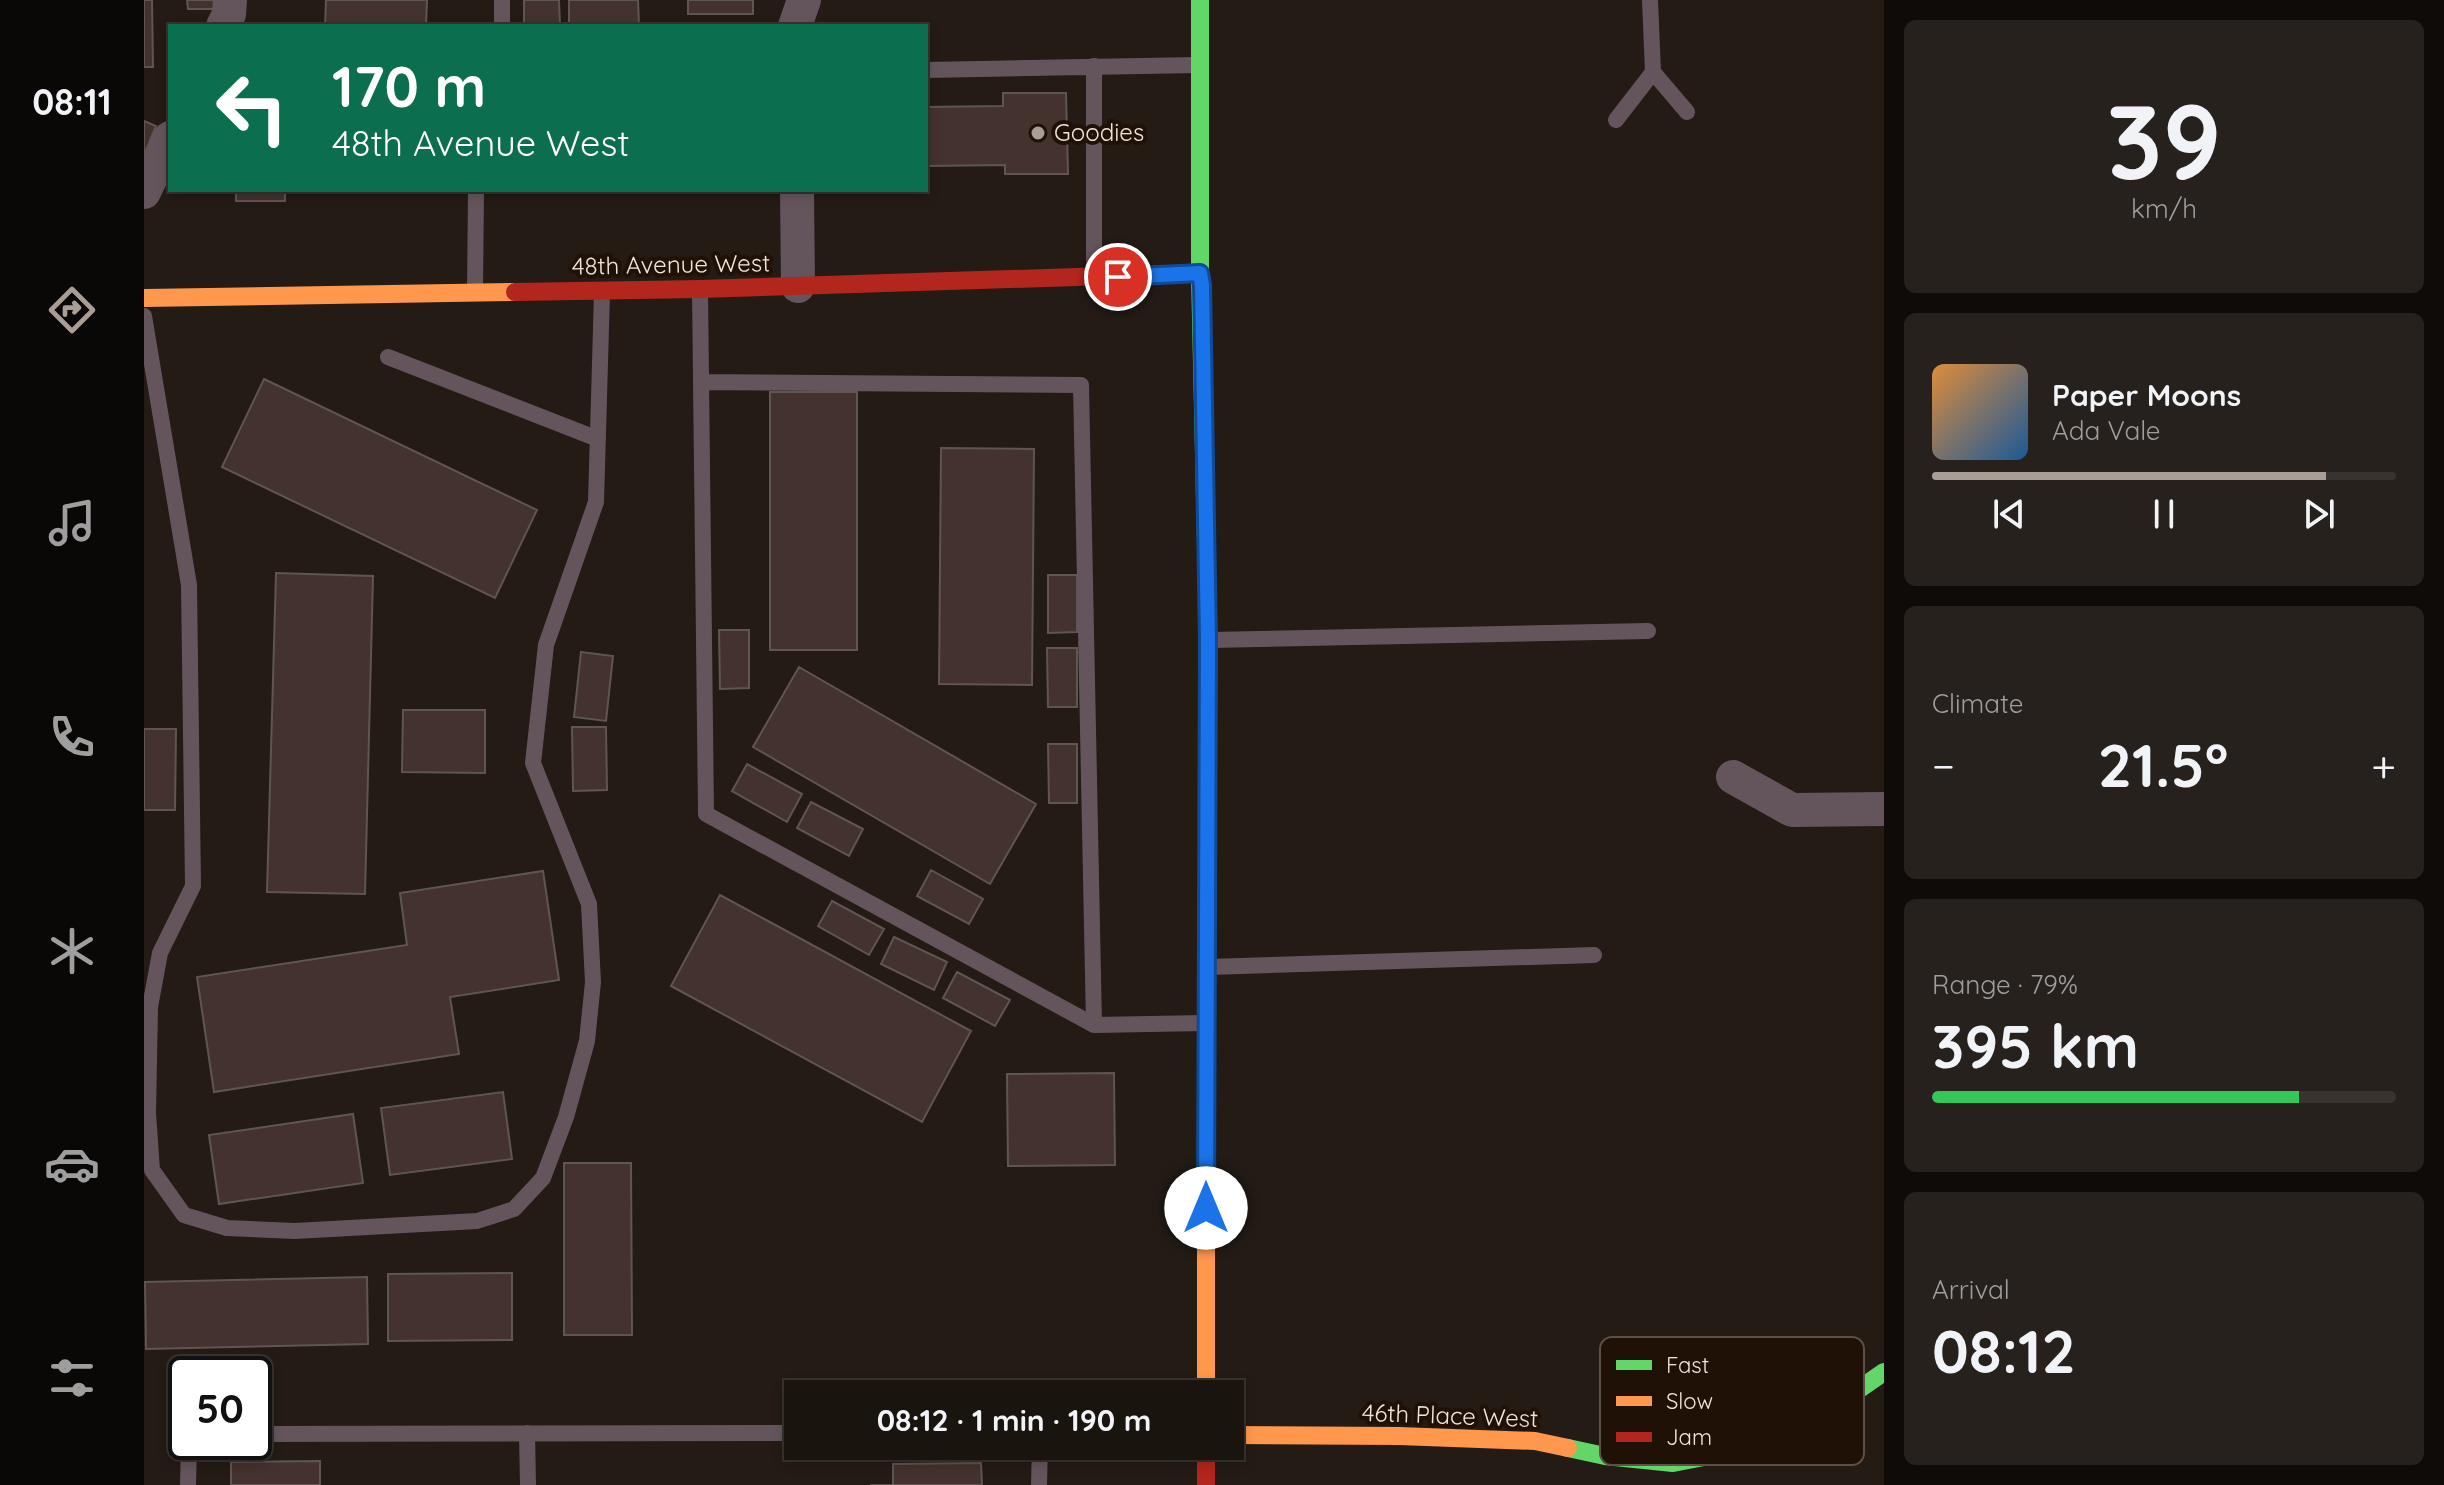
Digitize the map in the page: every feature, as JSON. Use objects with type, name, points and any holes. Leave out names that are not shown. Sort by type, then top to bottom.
[{"type":"main road","points":[[1200,0],[1200,273],[1208,640],[1206,1380]]},
{"type":"main road","name":"48th Avenue West","points":[[144,298],[700,289],[1200,273]]},
{"type":"main road","name":"46th Place West","points":[[1864,1386],[1884,1372]]},
{"type":"main road","name":"46th Place West","points":[[1244,1435],[1535,1441],[1600,1455]]},
{"type":"main road","points":[[1206,1460],[1206,1485]]},
{"type":"street","points":[[224,24],[229,14],[230,0]]},
{"type":"street","points":[[796,24],[804,0]]},
{"type":"street","points":[[144,192],[168,142]]},
{"type":"street","points":[[797,192],[798,286]]},
{"type":"street","points":[[1733,777],[1792,810],[1884,809]]},
{"type":"lane","points":[[502,0],[502,24]]},
{"type":"lane","points":[[1650,0],[1653,72],[1687,112]]},
{"type":"lane","points":[[928,70],[1200,65]]},
{"type":"lane","points":[[1094,66],[1094,278]]},
{"type":"lane","points":[[1616,120],[1653,72]]},
{"type":"lane","points":[[475,293],[476,192]]},
{"type":"lane","points":[[700,289],[706,814],[1094,1025],[1206,1023]]},
{"type":"lane","points":[[144,316],[189,585],[193,886],[160,953],[150,1007],[148,1113],[152,1170],[184,1215],[227,1228],[295,1231],[477,1221],[514,1209],[543,1178],[566,1117],[587,1041],[593,982],[589,904],[533,763],[546,645],[596,502],[602,291]]},
{"type":"lane","points":[[388,357],[598,439]]},
{"type":"lane","points":[[701,382],[1081,385],[1094,1025]]},
{"type":"lane","points":[[1208,640],[1648,631]]},
{"type":"lane","points":[[1206,967],[1594,955]]},
{"type":"lane","points":[[527,1433],[528,1485]]},
{"type":"lane","points":[[272,1434],[784,1433]]},
{"type":"lane","points":[[188,1485],[189,1460]]},
{"type":"lane","points":[[1039,1485],[1040,1460]]},
{"type":"building","points":[[144,0],[152,0],[153,67],[144,67]]},
{"type":"building","points":[[187,0],[216,0],[216,9],[188,9]]},
{"type":"building","points":[[326,0],[427,0],[426,24],[325,24]]},
{"type":"building","points":[[524,0],[559,0],[560,24],[524,24]]},
{"type":"building","points":[[569,0],[638,0],[639,24],[569,24]]},
{"type":"building","points":[[688,0],[753,0],[753,14],[688,14]]},
{"type":"building","points":[[1003,93],[1066,93],[1068,174],[1005,174],[1005,165],[928,166],[928,107],[1003,106]]},
{"type":"building","points":[[144,121],[156,126],[144,155]]},
{"type":"building","points":[[236,192],[285,192],[285,201],[236,201]]},
{"type":"building","points":[[264,379],[537,510],[495,598],[222,467]]},
{"type":"building","points":[[770,392],[857,392],[857,650],[770,650]]},
{"type":"building","points":[[941,448],[1034,449],[1032,685],[939,684]]},
{"type":"building","points":[[276,573],[373,576],[365,894],[267,892]]},
{"type":"building","points":[[1048,575],[1077,575],[1077,632],[1048,633]]},
{"type":"building","points":[[719,630],[749,630],[749,688],[720,689]]},
{"type":"building","points":[[1047,648],[1077,648],[1077,707],[1048,707]]},
{"type":"building","points":[[581,652],[613,656],[606,721],[574,717]]},
{"type":"building","points":[[799,667],[1036,804],[990,884],[753,747]]},
{"type":"building","points":[[403,710],[485,710],[485,773],[402,772]]},
{"type":"building","points":[[572,727],[606,727],[607,790],[573,791]]},
{"type":"building","points":[[144,729],[176,729],[175,810],[144,810]]},
{"type":"building","points":[[1048,744],[1077,744],[1077,803],[1049,803]]},
{"type":"building","points":[[747,764],[802,794],[787,822],[732,791]]},
{"type":"building","points":[[811,802],[863,829],[849,856],[797,828]]},
{"type":"building","points":[[931,870],[983,899],[969,924],[917,896]]},
{"type":"building","points":[[543,871],[559,980],[450,997],[459,1054],[214,1092],[197,977],[407,945],[400,893]]},
{"type":"building","points":[[720,895],[971,1031],[922,1122],[671,986]]},
{"type":"building","points":[[832,901],[884,929],[869,955],[818,926]]},
{"type":"building","points":[[894,937],[947,962],[934,990],[881,964]]},
{"type":"building","points":[[957,972],[1010,1000],[995,1026],[943,998]]},
{"type":"building","points":[[1114,1073],[1115,1165],[1008,1166],[1007,1074]]},
{"type":"building","points":[[503,1092],[512,1159],[390,1175],[381,1108]]},
{"type":"building","points":[[353,1114],[363,1183],[219,1204],[209,1135]]},
{"type":"building","points":[[564,1163],[631,1163],[632,1335],[564,1335]]},
{"type":"building","points":[[512,1273],[512,1340],[388,1341],[388,1274]]},
{"type":"building","points":[[367,1277],[368,1344],[146,1349],[145,1282]]},
{"type":"building","points":[[320,1461],[320,1485],[231,1485],[231,1462]]},
{"type":"building","points":[[981,1463],[982,1485],[893,1485],[893,1464]]},
{"type":"traffic: fast","points":[[1200,0],[1200,273],[1208,633]]},
{"type":"traffic: fast","points":[[1864,1386],[1884,1372]]},
{"type":"traffic: fast","points":[[1568,1448],[1600,1455]]},
{"type":"traffic: slow","points":[[144,298],[515,292]]},
{"type":"traffic: slow","points":[[1206,1226],[1206,1380]]},
{"type":"traffic: slow","points":[[1244,1435],[1535,1441],[1568,1448]]},
{"type":"traffic: jam","points":[[515,292],[1200,273]]},
{"type":"traffic: jam","points":[[1206,1226],[1208,633]]},
{"type":"traffic: jam","points":[[1206,1460],[1206,1485]]},
{"type":"place","name":"Goodies","points":[[1038,133]]},
{"type":"route","points":[[1118,277],[1200,273],[1202,285],[1208,640],[1206,1208]]}]
